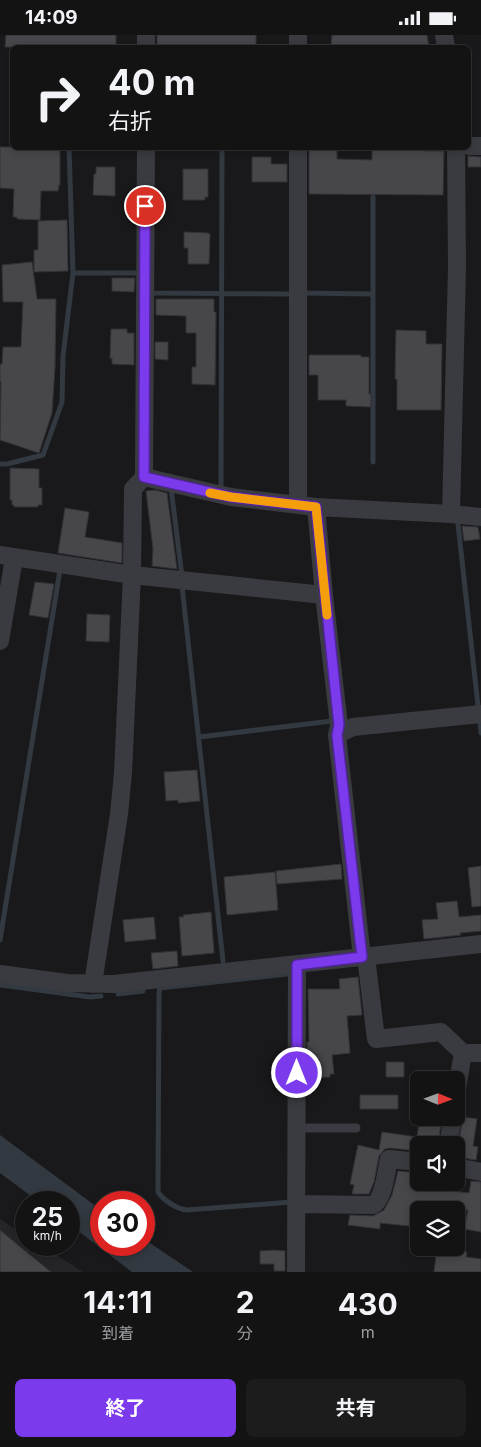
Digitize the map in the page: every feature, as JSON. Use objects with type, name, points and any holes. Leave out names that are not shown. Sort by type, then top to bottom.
[{"type":"street","points":[[93,984],[119,814],[123,773],[132,575],[133,489],[144,477],[146,150]]},
{"type":"street","points":[[298,150],[307,506],[324,595],[339,725],[337,735],[376,1039],[440,1032],[463,1053],[481,1053]]},
{"type":"street","points":[[451,514],[458,267],[456,150]]},
{"type":"street","points":[[144,477],[231,497],[307,506],[481,517]]},
{"type":"street","points":[[0,641],[7,556],[132,575],[324,595]]},
{"type":"street","points":[[337,735],[353,727],[481,714]]},
{"type":"street","points":[[0,974],[67,983],[93,984],[152,980],[481,944]]},
{"type":"street","points":[[296,1272],[297,965]]},
{"type":"street","points":[[460,1071],[463,1053]]},
{"type":"street","points":[[296,1204],[373,1205],[381,1196],[389,1159],[410,1161]]},
{"type":"street","points":[[465,1169],[481,1172]]},
{"type":"lane","points":[[297,1128],[356,1128]]},
{"type":"shaded area","points":[[0,1135],[75,1191],[24,1191],[0,1173]]},
{"type":"shaded area","points":[[80,1194],[90,1202],[90,1240],[80,1232]]},
{"type":"shaded area","points":[[0,1219],[15,1229],[15,1256],[58,1256],[83,1272],[0,1272]]},
{"type":"shaded area","points":[[155,1246],[193,1272],[132,1272],[111,1256],[155,1256]]},
{"type":"building","points":[[6,35],[116,35],[116,45],[10,45],[10,47],[5,47]]},
{"type":"building","points":[[157,35],[256,35],[256,45],[157,45]]},
{"type":"building","points":[[332,35],[427,35],[429,45],[331,45]]},
{"type":"building","points":[[0,147],[10,147],[10,150],[60,150],[60,185],[58,191],[41,191],[40,220],[17,219],[17,217],[13,217],[14,189],[0,188]]},
{"type":"building","points":[[309,150],[337,150],[337,159],[372,160],[372,150],[444,151],[443,195],[309,194]]},
{"type":"building","points":[[468,156],[481,157],[481,167],[468,167]]},
{"type":"building","points":[[252,157],[271,157],[271,164],[287,164],[287,182],[252,182]]},
{"type":"building","points":[[96,167],[115,167],[115,196],[93,195]]},
{"type":"building","points":[[183,169],[208,169],[208,197],[205,197],[205,200],[183,200]]},
{"type":"building","points":[[67,220],[68,271],[34,272],[34,250],[38,250],[38,221]]},
{"type":"building","points":[[184,232],[210,234],[209,264],[188,264],[188,248],[184,248]]},
{"type":"building","points":[[32,262],[37,299],[56,299],[52,413],[39,453],[0,440],[0,364],[2,364],[3,347],[21,347],[23,302],[3,302],[2,265]]},
{"type":"building","points":[[112,278],[135,278],[134,292],[112,291]]},
{"type":"building","points":[[156,299],[214,299],[214,312],[216,312],[215,385],[192,384],[192,367],[196,367],[196,333],[186,333],[186,316],[156,315]]},
{"type":"building","points":[[111,329],[127,329],[127,333],[134,333],[134,365],[112,364],[112,358],[110,359]]},
{"type":"building","points":[[396,330],[426,331],[426,344],[442,344],[441,410],[397,410],[397,379],[395,379]]},
{"type":"building","points":[[155,342],[168,342],[168,360],[155,359]]},
{"type":"building","points":[[309,355],[361,355],[361,357],[369,357],[371,407],[346,406],[346,400],[318,400],[318,375],[309,375]]},
{"type":"building","points":[[10,468],[39,469],[39,488],[42,488],[42,505],[38,505],[38,507],[14,507],[12,505],[12,500],[10,500]]},
{"type":"building","points":[[155,490],[167,493],[177,569],[152,566],[153,549],[146,491]]},
{"type":"building","points":[[65,508],[89,512],[85,537],[122,543],[122,563],[58,553]]},
{"type":"building","points":[[462,526],[478,527],[480,539],[464,541]]},
{"type":"building","points":[[35,582],[54,584],[48,618],[29,615]]},
{"type":"building","points":[[87,614],[110,615],[109,642],[86,641]]},
{"type":"building","points":[[197,770],[200,801],[178,803],[178,800],[166,801],[164,772]]},
{"type":"building","points":[[341,864],[342,879],[277,884],[276,871]]},
{"type":"building","points":[[481,866],[481,906],[472,907],[468,868]]},
{"type":"building","points":[[275,872],[278,910],[227,915],[224,877]]},
{"type":"building","points":[[457,901],[459,917],[481,915],[481,931],[424,939],[422,920],[438,919],[436,903]]},
{"type":"building","points":[[211,912],[214,953],[182,956],[179,917]]},
{"type":"building","points":[[154,917],[156,939],[125,942],[123,920]]},
{"type":"building","points":[[177,951],[178,966],[153,969],[151,953]]},
{"type":"building","points":[[358,977],[362,1015],[347,1016],[350,1053],[332,1055],[334,1074],[330,1074],[330,1077],[307,1078],[307,1042],[309,1042],[308,989],[340,989],[339,979]]},
{"type":"building","points":[[386,1062],[404,1062],[404,1077],[386,1077]]},
{"type":"building","points":[[360,1095],[398,1095],[398,1109],[360,1109]]},
{"type":"building","points":[[465,1117],[477,1119],[473,1146],[478,1147],[476,1160],[465,1158],[465,1136],[460,1136],[461,1126],[465,1126]]},
{"type":"building","points":[[419,1126],[441,1126],[439,1136],[417,1136]]},
{"type":"building","points":[[382,1132],[410,1136],[410,1150],[385,1149],[379,1156],[374,1182],[369,1194],[352,1194],[354,1185],[350,1184],[358,1145],[379,1150]]},
{"type":"building","points":[[398,1171],[410,1172],[410,1191],[469,1193],[471,1181],[481,1182],[481,1232],[465,1229],[468,1210],[465,1210],[465,1201],[410,1201],[409,1226],[380,1223],[380,1229],[348,1225],[350,1215],[373,1216],[384,1210],[392,1195]]},
{"type":"building","points":[[0,1230],[15,1242],[15,1256],[32,1256],[51,1272],[0,1272]]},
{"type":"building","points":[[260,1251],[285,1251],[285,1271],[274,1271],[274,1264],[260,1264]]},
{"type":"building","points":[[465,1252],[467,1252],[466,1257],[481,1259],[481,1272],[434,1272],[436,1256],[465,1256]]},
{"type":"waterway","points":[[222,35],[222,45]]},
{"type":"waterway","points":[[69,150],[73,273],[137,273]]},
{"type":"waterway","points":[[221,487],[222,150]]},
{"type":"waterway","points":[[302,293],[373,294],[373,197]]},
{"type":"waterway","points":[[0,464],[43,455],[62,402],[63,356],[73,273]]},
{"type":"waterway","points":[[151,290],[151,293],[290,294]]},
{"type":"waterway","points":[[373,294],[373,462]]},
{"type":"waterway","points":[[171,488],[182,576]]},
{"type":"waterway","points":[[458,524],[478,706]]},
{"type":"waterway","points":[[0,940],[60,570]]},
{"type":"waterway","points":[[182,586],[223,961]]},
{"type":"waterway","points":[[199,737],[332,721]]},
{"type":"waterway","points":[[480,723],[481,733]]},
{"type":"waterway","points":[[287,974],[160,988],[158,1192],[171,1204],[187,1210],[292,1202]]},
{"type":"waterway","points":[[1,985],[90,997],[101,996]]},
{"type":"waterway","points":[[118,994],[143,991]]},
{"type":"slow traffic","points":[[210,493],[316,507],[327,615]]},
{"type":"route","points":[[145,206],[144,477],[231,497],[316,507],[339,725],[337,735],[362,957],[297,965],[297,1073]]}]
